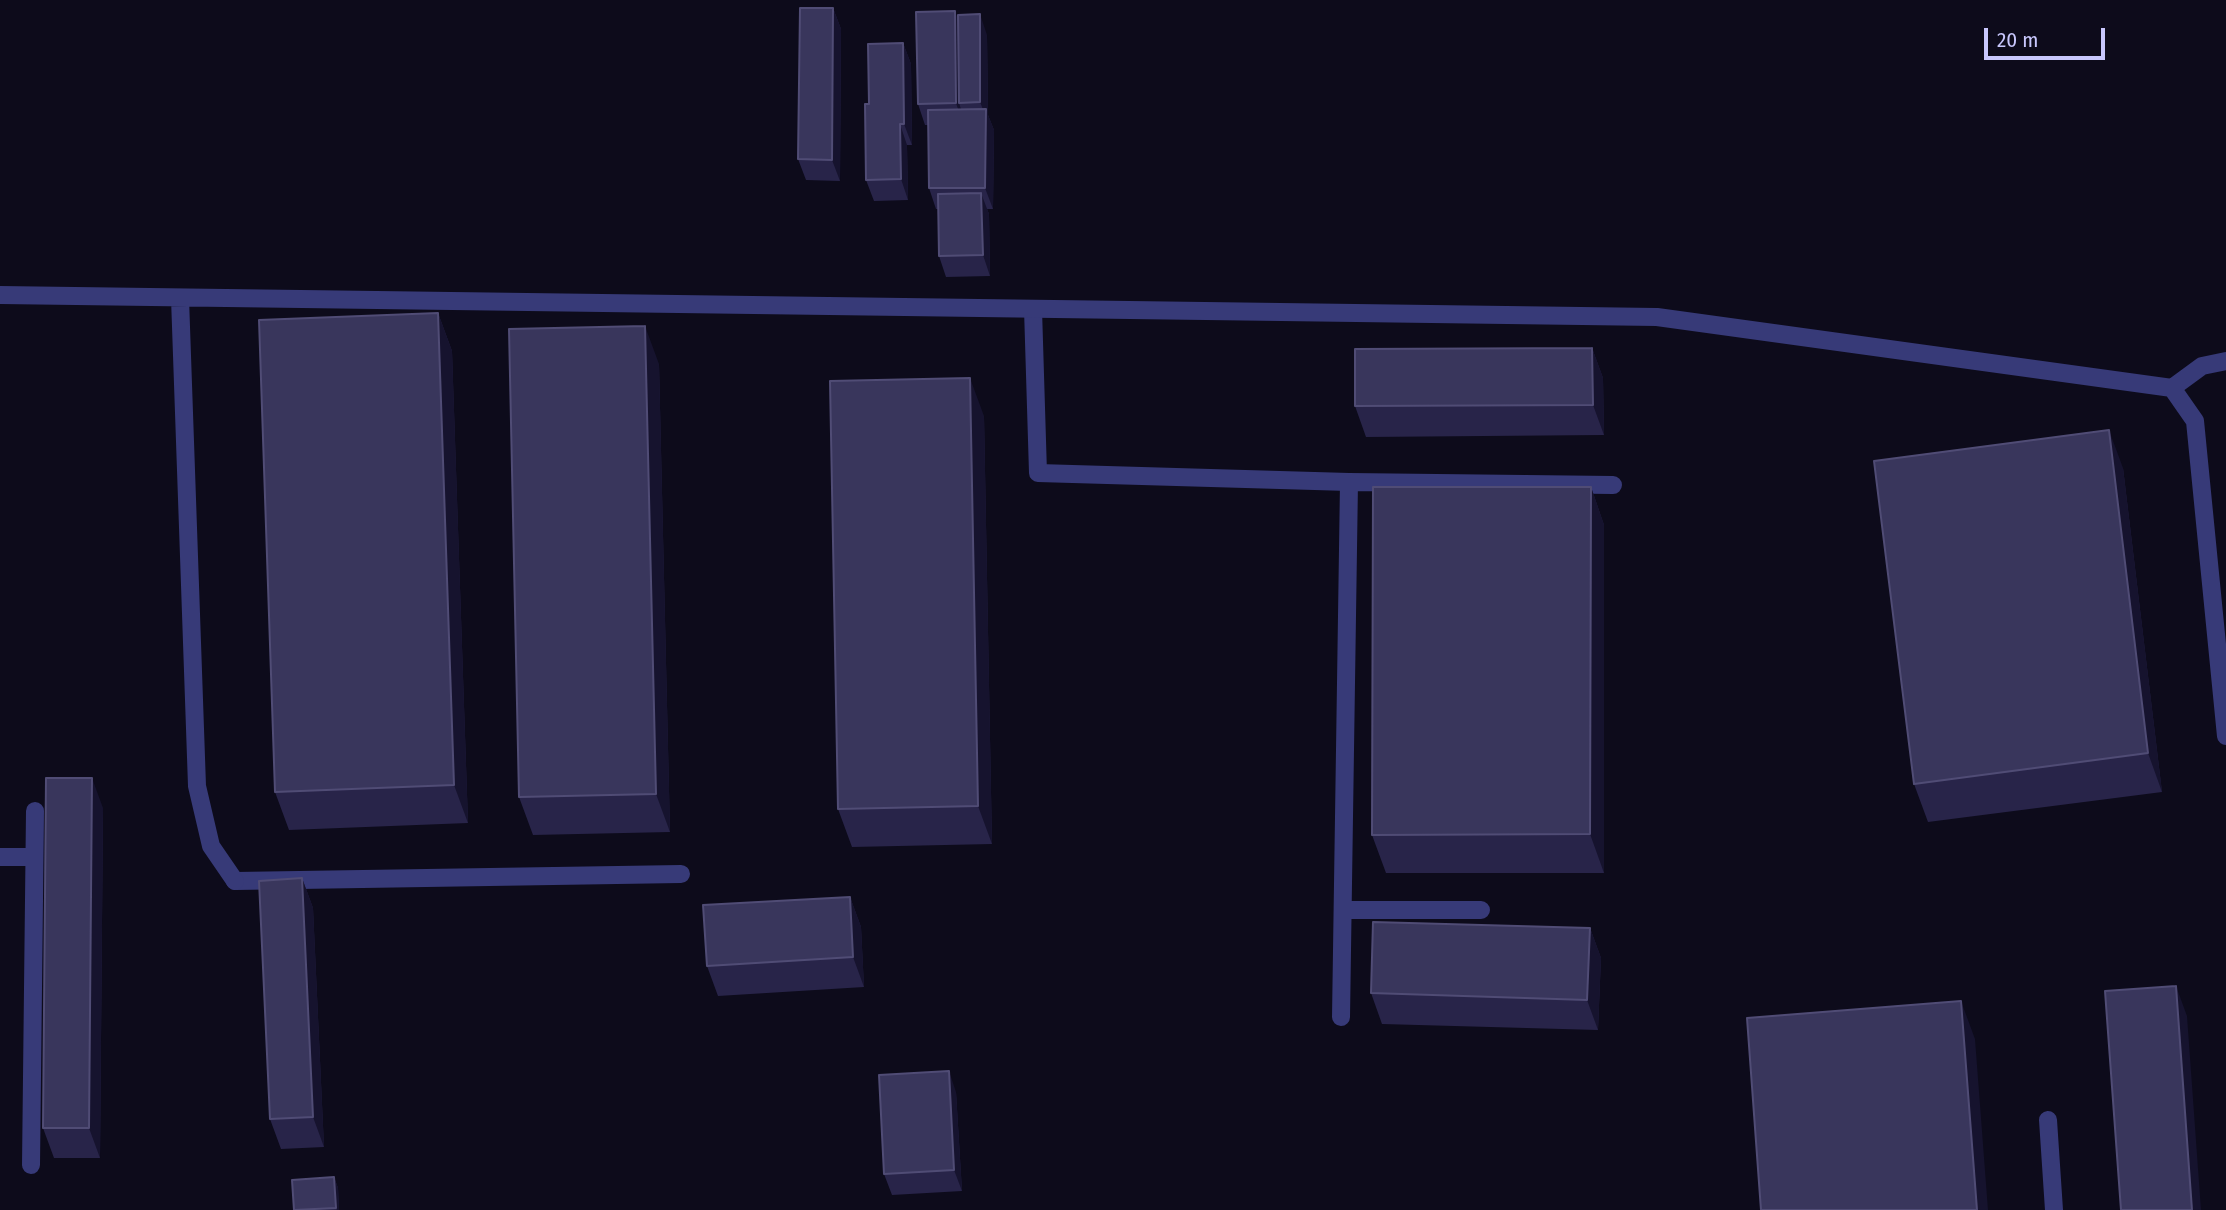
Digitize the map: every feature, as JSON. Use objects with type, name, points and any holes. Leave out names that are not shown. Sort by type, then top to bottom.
[{"type":"street","points":[[0,295],[1657,317],[2172,388],[2202,366],[2226,361]]},
{"type":"street","points":[[180,298],[197,786],[211,846],[235,881],[681,874]]},
{"type":"street","points":[[1032,309],[1038,474],[1613,485]]},
{"type":"street","points":[[2172,388],[2195,421],[2226,736]]},
{"type":"street","points":[[1341,1017],[1349,482]]},
{"type":"street","points":[[31,1165],[35,811]]},
{"type":"street","points":[[0,857],[34,857]]},
{"type":"street","points":[[1343,910],[1480,910]]},
{"type":"street","points":[[2048,1120],[2054,1210]]},
{"type":"building","points":[[800,8],[833,8],[832,160],[798,159]]},
{"type":"building","points":[[955,11],[956,103],[918,104],[916,12]]},
{"type":"building","points":[[980,14],[980,102],[959,103],[958,15]]},
{"type":"building","points":[[903,43],[904,124],[900,124],[901,179],[866,180],[865,104],[869,104],[868,44]]},
{"type":"building","points":[[986,109],[985,188],[929,188],[928,110]]},
{"type":"building","points":[[981,193],[983,255],[939,256],[938,194]]},
{"type":"building","points":[[438,313],[454,785],[275,792],[259,320]]},
{"type":"building","points":[[645,326],[656,794],[519,797],[509,329]]},
{"type":"building","points":[[1592,348],[1593,405],[1355,406],[1355,349]]},
{"type":"building","points":[[970,378],[978,806],[838,809],[830,381]]},
{"type":"building","points":[[2109,430],[2148,753],[1914,784],[1874,461]]},
{"type":"building","points":[[1373,487],[1591,487],[1590,834],[1372,835]]},
{"type":"building","points":[[46,778],[92,778],[89,1128],[43,1128]]},
{"type":"building","points":[[302,878],[313,1117],[270,1119],[259,881]]},
{"type":"building","points":[[850,897],[853,957],[707,966],[703,905]]},
{"type":"building","points":[[1373,922],[1590,928],[1587,1000],[1371,993]]},
{"type":"building","points":[[2176,986],[2192,1210],[2121,1210],[2105,991]]},
{"type":"building","points":[[1961,1001],[1977,1210],[1761,1210],[1747,1018]]},
{"type":"building","points":[[949,1071],[954,1170],[884,1174],[879,1075]]},
{"type":"building","points":[[334,1177],[336,1208],[294,1210],[292,1180]]}]
